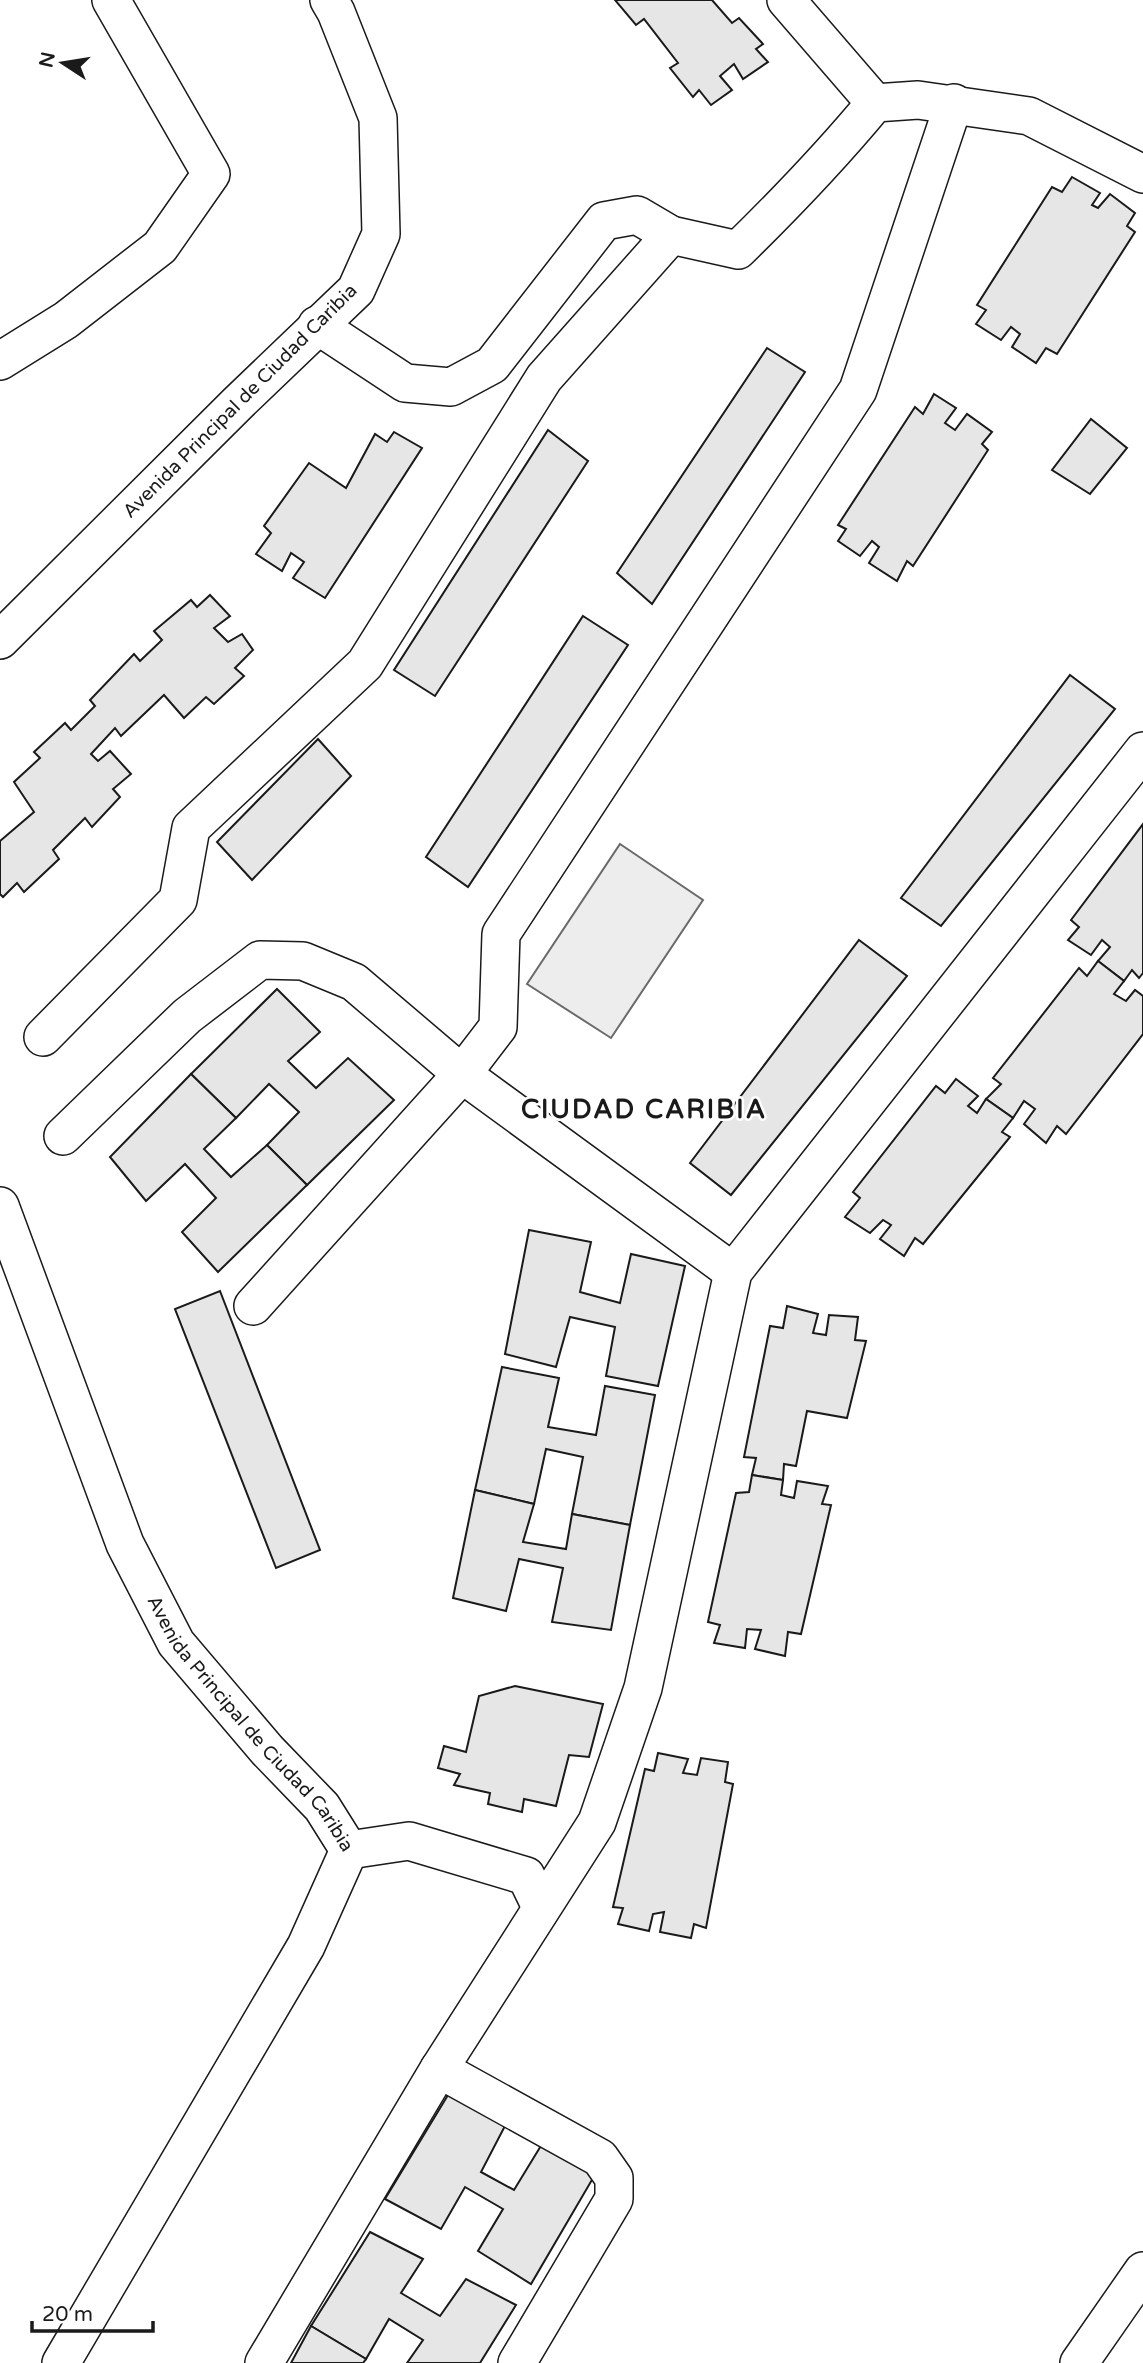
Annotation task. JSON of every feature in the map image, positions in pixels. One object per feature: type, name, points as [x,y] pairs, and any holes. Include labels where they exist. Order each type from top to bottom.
[{"type":"street","points":[[0,361],[65,320],[160,247],[211,174],[111,0]]},
{"type":"street","name":"Avenida Principal de Ciudad Caribia","points":[[0,640],[317,325],[356,290],[381,234],[378,118],[329,0]]},
{"type":"street","points":[[786,0],[875,103]]},
{"type":"street","points":[[317,325],[405,383],[451,387],[492,365],[604,221],[637,215],[671,235],[738,250],[794,196],[875,103],[918,100],[954,103],[1029,116],[1143,174]]},
{"type":"street","points":[[253,1306],[462,1074],[498,1027],[501,934],[858,390],[954,103]]},
{"type":"street","points":[[43,1037],[178,900],[191,828],[365,664],[544,378],[671,235]]},
{"type":"street","points":[[264,2363],[439,2069],[597,1822],[643,1688],[733,1272],[1143,751]]},
{"type":"street","points":[[63,1136],[187,1016],[260,960],[303,961],[354,982],[462,1074],[733,1272]]},
{"type":"street","name":"Avenida Principal de Ciudad Caribia","points":[[0,1206],[125,1544],[176,1643],[267,1750],[322,1807],[349,1850],[306,1946],[61,2363]]},
{"type":"street","points":[[349,1850],[409,1841],[526,1877],[541,1907]]},
{"type":"street","points":[[439,2069],[600,2158],[614,2178],[614,2199],[517,2363]]},
{"type":"street","points":[[1079,2363],[1143,2271]]},
{"type":"shaded area","points":[[620,844],[703,900],[611,1038],[527,984]]},
{"type":"building","points":[[615,0],[712,0],[732,23],[739,18],[763,44],[756,49],[768,62],[743,79],[734,64],[720,76],[732,90],[711,105],[699,90],[693,97],[670,68],[678,63],[644,19],[636,25]]},
{"type":"building","points":[[1072,177],[1100,193],[1092,205],[1098,208],[1110,194],[1135,213],[1127,226],[1135,232],[1057,354],[1046,348],[1036,363],[1012,347],[1020,334],[1011,327],[1001,340],[976,324],[986,310],[977,305],[1052,187],[1062,192]]},
{"type":"building","points":[[767,348],[805,372],[652,604],[617,573]]},
{"type":"building","points":[[934,394],[956,408],[945,423],[955,430],[967,414],[992,432],[982,444],[988,450],[913,566],[907,561],[897,581],[869,563],[879,547],[872,541],[860,556],[838,541],[846,529],[838,525],[915,407],[923,414]]},
{"type":"building","points":[[1091,419],[1127,448],[1090,494],[1052,470]]},
{"type":"building","points":[[548,430],[588,461],[435,696],[394,670]]},
{"type":"building","points":[[394,432],[422,448],[325,598],[293,578],[304,562],[291,553],[282,571],[256,554],[271,533],[264,526],[309,463],[346,488],[375,434],[387,442]]},
{"type":"building","points":[[210,595],[230,616],[214,628],[228,642],[242,634],[253,650],[235,668],[244,676],[214,704],[206,697],[184,718],[164,695],[121,736],[115,728],[91,754],[98,761],[110,751],[131,774],[113,789],[120,797],[92,827],[85,818],[53,850],[59,859],[24,892],[17,883],[3,897],[0,894],[0,841],[34,812],[14,782],[40,758],[34,752],[65,723],[71,730],[95,706],[90,700],[134,654],[140,661],[162,640],[154,631],[191,600],[197,607]]},
{"type":"building","points":[[583,616],[628,645],[468,887],[426,857]]},
{"type":"building","points":[[1070,675],[1115,709],[941,926],[901,898]]},
{"type":"building","points":[[318,739],[351,776],[252,880],[217,842]]},
{"type":"building","points":[[1143,824],[1143,973],[1139,978],[1132,970],[1124,981],[1098,961],[1110,947],[1102,940],[1091,955],[1068,940],[1079,927],[1071,920]]},
{"type":"building","points":[[859,940],[907,976],[731,1195],[690,1163]]},
{"type":"building","points":[[1098,961],[1124,981],[1114,994],[1126,1001],[1135,990],[1143,996],[1143,1034],[1066,1134],[1057,1126],[1046,1143],[1024,1124],[1035,1109],[1024,1101],[1013,1118],[986,1099],[1001,1084],[993,1078],[1079,968],[1087,976]]},
{"type":"building","points":[[277,989],[320,1032],[288,1061],[316,1088],[348,1058],[394,1100],[307,1185],[267,1145],[299,1112],[269,1084],[236,1118],[191,1074]]},
{"type":"building","points":[[191,1074],[236,1118],[204,1149],[231,1177],[267,1145],[307,1185],[218,1272],[182,1232],[216,1198],[185,1164],[146,1201],[110,1157]]},
{"type":"building","points":[[956,1079],[978,1096],[968,1106],[977,1113],[986,1099],[1013,1118],[1002,1132],[1010,1137],[923,1244],[915,1238],[904,1256],[880,1239],[891,1225],[883,1220],[870,1233],[845,1217],[860,1198],[853,1192],[936,1086],[945,1093]]},
{"type":"building","points":[[529,1230],[591,1242],[580,1292],[620,1303],[631,1254],[685,1266],[658,1386],[606,1376],[615,1327],[570,1317],[556,1367],[505,1354]]},
{"type":"building","points":[[220,1291],[320,1550],[276,1568],[175,1309]]},
{"type":"building","points":[[787,1306],[818,1314],[813,1333],[826,1335],[829,1315],[858,1317],[855,1340],[866,1341],[847,1418],[807,1411],[796,1466],[784,1464],[783,1480],[752,1475],[756,1458],[744,1457],[770,1326],[783,1328]]},
{"type":"building","points":[[502,1367],[559,1378],[548,1427],[596,1435],[605,1386],[655,1395],[630,1525],[572,1514],[583,1457],[546,1449],[534,1504],[475,1490]]},
{"type":"building","points":[[752,1475],[783,1480],[781,1495],[794,1498],[797,1481],[828,1486],[822,1504],[831,1505],[801,1634],[788,1632],[785,1656],[755,1649],[761,1630],[747,1629],[745,1648],[714,1643],[720,1625],[708,1622],[736,1493],[749,1492]]},
{"type":"building","points":[[475,1490],[534,1504],[523,1542],[566,1549],[572,1514],[630,1525],[611,1630],[552,1622],[563,1568],[519,1559],[506,1611],[453,1598]]},
{"type":"building","points":[[515,1686],[603,1704],[589,1757],[569,1755],[556,1806],[524,1799],[522,1812],[488,1804],[490,1793],[454,1785],[460,1774],[438,1768],[444,1746],[466,1752],[479,1696]]},
{"type":"building","points":[[658,1753],[688,1759],[683,1773],[697,1775],[701,1758],[728,1762],[725,1782],[733,1784],[706,1928],[694,1924],[691,1938],[660,1932],[664,1912],[653,1914],[649,1931],[618,1924],[623,1908],[613,1907],[645,1769],[654,1771]]},
{"type":"building","points":[[448,2095],[506,2124],[481,2172],[514,2190],[542,2144],[596,2173],[531,2284],[478,2251],[503,2209],[465,2187],[441,2229],[385,2199]]},
{"type":"building","points":[[370,2232],[423,2259],[401,2293],[440,2316],[466,2279],[516,2305],[480,2363],[407,2363],[423,2340],[389,2319],[366,2359],[311,2326]]},
{"type":"building","points":[[311,2326],[366,2359],[363,2363],[291,2363]]},
{"type":"district","name":"CIUDAD CARIBIA","points":[[644,1109]]}]
